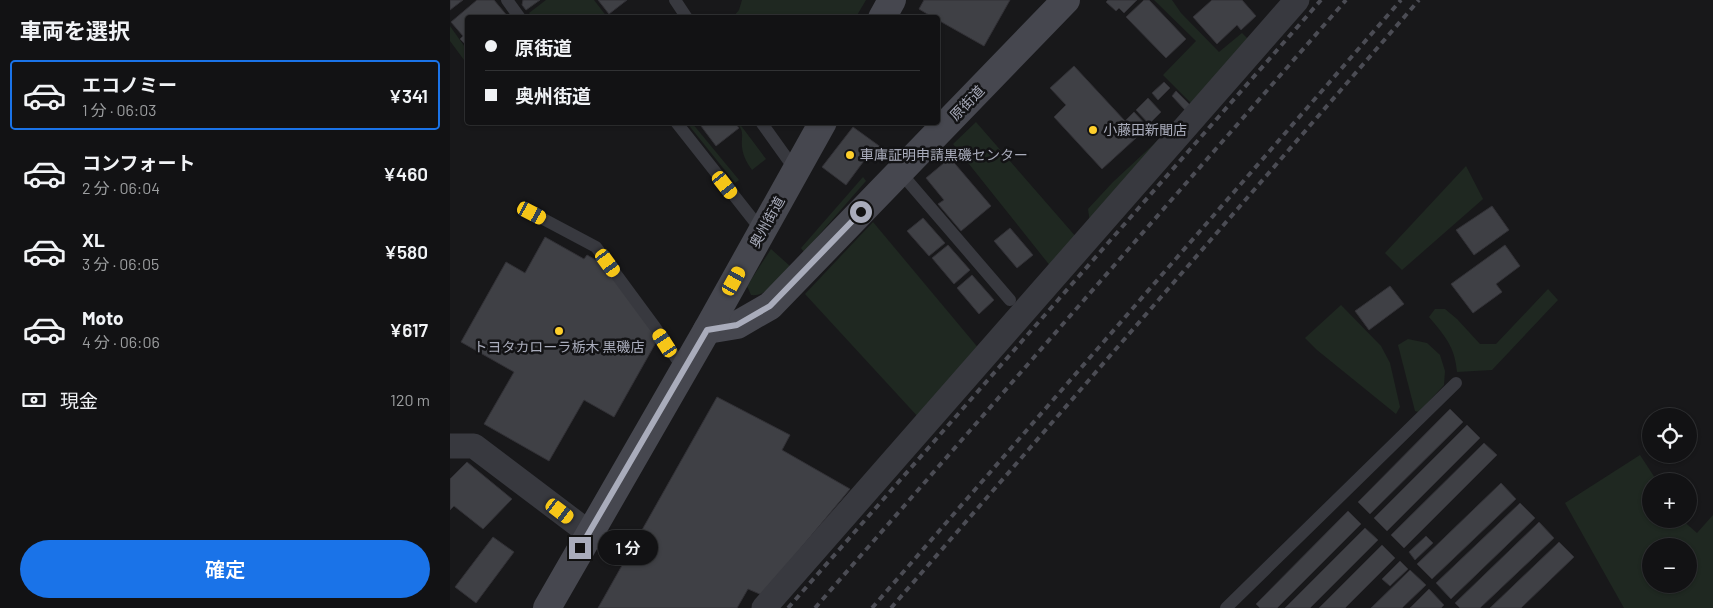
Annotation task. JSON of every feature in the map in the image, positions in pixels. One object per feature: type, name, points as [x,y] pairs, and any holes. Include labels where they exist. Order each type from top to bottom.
[{"type":"main road","points":[[884,15],[892,0]]},
{"type":"main road","name":"原街道","points":[[707,330],[737,325],[770,306],[1066,0]]},
{"type":"main road","name":"奥州街道","points":[[547,608],[707,330],[820,125]]},
{"type":"street","points":[[764,608],[1297,0]]},
{"type":"street","points":[[450,446],[474,446],[589,533]]},
{"type":"lane","points":[[507,0],[518,15]]},
{"type":"lane","points":[[674,0],[685,15]]},
{"type":"lane","points":[[678,125],[762,231]]},
{"type":"lane","points":[[764,125],[796,171]]},
{"type":"lane","points":[[900,172],[1010,300]]},
{"type":"lane","points":[[532,213],[596,247],[684,370]]},
{"type":"lane","points":[[1226,608],[1456,382]]},
{"type":"shaded area","points":[[546,0],[594,0],[605,15],[530,15],[529,13]]},
{"type":"shaded area","points":[[742,0],[866,0],[857,15],[735,15],[739,10]]},
{"type":"shaded area","points":[[1154,0],[1172,0],[1181,13],[1219,52],[1242,33],[1252,43],[1196,108],[1163,75],[1196,41]]},
{"type":"shaded area","points":[[450,26],[465,47],[465,61],[450,41]]},
{"type":"shaded area","points":[[1185,115],[1055,272],[953,144],[976,122],[1077,238],[1090,223],[1088,209],[1113,182]]},
{"type":"shaded area","points":[[689,125],[694,125],[739,180],[735,183]]},
{"type":"shaded area","points":[[740,125],[766,159],[752,170],[743,153],[742,132],[739,126]]},
{"type":"shaded area","points":[[1466,166],[1483,199],[1402,270],[1385,253]]},
{"type":"shaded area","points":[[863,177],[866,181],[804,252],[801,248]]},
{"type":"shaded area","points":[[873,222],[980,350],[920,419],[805,294]]},
{"type":"shaded area","points":[[771,249],[791,267],[768,290],[757,295],[751,295],[747,286]]},
{"type":"shaded area","points":[[1548,289],[1558,300],[1492,370],[1457,372],[1454,356],[1448,342],[1429,317],[1435,309],[1445,309],[1480,344],[1496,344]]},
{"type":"shaded area","points":[[1341,305],[1381,346],[1390,363],[1400,407],[1396,414],[1317,350],[1305,338]]},
{"type":"shaded area","points":[[1408,339],[1427,343],[1440,355],[1445,371],[1444,385],[1419,412],[1415,411],[1398,345]]},
{"type":"shaded area","points":[[1640,455],[1642,463],[1645,463],[1652,473],[1642,473],[1642,528],[1691,528],[1697,533],[1713,515],[1713,608],[1624,608],[1565,503]]},
{"type":"building","points":[[450,0],[463,0],[450,10]]},
{"type":"building","points":[[477,0],[494,0],[506,15],[465,15],[465,44],[460,39],[463,36],[451,22]]},
{"type":"building","points":[[523,0],[540,0],[526,10],[522,5]]},
{"type":"building","points":[[598,0],[627,0],[609,14]]},
{"type":"building","points":[[924,0],[1010,0],[984,46],[940,21],[940,15],[929,15],[919,9]]},
{"type":"building","points":[[1108,0],[1137,0],[1124,13],[1119,8],[1116,11],[1106,2]]},
{"type":"building","points":[[1144,0],[1149,0],[1186,39],[1166,58],[1126,17]]},
{"type":"building","points":[[1212,0],[1242,0],[1256,16],[1241,30],[1237,25],[1217,44],[1193,17]]},
{"type":"building","points":[[1074,66],[1125,121],[1134,112],[1148,127],[1102,169],[1054,117],[1066,105],[1050,88]]},
{"type":"building","points":[[1164,82],[1170,88],[1158,100],[1152,93]]},
{"type":"building","points":[[1176,91],[1190,105],[1185,110],[1172,96]]},
{"type":"building","points":[[1148,98],[1161,112],[1149,124],[1136,110]]},
{"type":"building","points":[[700,125],[736,125],[739,128],[716,146]]},
{"type":"building","points":[[853,127],[882,148],[874,159],[869,154],[846,185],[822,167]]},
{"type":"building","points":[[950,158],[991,206],[961,231],[938,204],[944,200],[926,178]]},
{"type":"building","points":[[1492,206],[1509,230],[1474,255],[1456,230]]},
{"type":"building","points":[[923,218],[945,243],[929,256],[907,231]]},
{"type":"building","points":[[1010,228],[1033,255],[1017,268],[994,241]]},
{"type":"building","points":[[545,237],[584,259],[587,255],[603,264],[659,337],[614,417],[584,400],[549,461],[484,424],[514,372],[461,342],[506,262],[525,273]]},
{"type":"building","points":[[948,245],[970,270],[954,284],[932,258]]},
{"type":"building","points":[[1505,245],[1520,266],[1496,284],[1502,292],[1473,313],[1451,284]]},
{"type":"building","points":[[972,275],[994,300],[979,314],[957,288]]},
{"type":"building","points":[[1390,286],[1404,304],[1369,330],[1355,311]]},
{"type":"building","points":[[717,397],[790,435],[782,450],[850,489],[762,595],[748,589],[737,608],[598,608]]},
{"type":"building","points":[[1450,409],[1463,422],[1370,514],[1358,502]]},
{"type":"building","points":[[1467,425],[1480,438],[1387,531],[1374,518]]},
{"type":"building","points":[[1484,443],[1497,455],[1404,548],[1391,535]]},
{"type":"building","points":[[467,462],[512,499],[483,529],[454,506],[450,510],[450,479]]},
{"type":"building","points":[[1501,483],[1516,499],[1432,579],[1417,564]]},
{"type":"building","points":[[1520,503],[1535,518],[1451,599],[1436,583]]},
{"type":"building","points":[[1348,511],[1361,524],[1277,608],[1260,608],[1256,604]]},
{"type":"building","points":[[1539,522],[1554,538],[1480,608],[1460,608],[1455,603]]},
{"type":"building","points":[[1365,528],[1378,540],[1310,608],[1285,608]]},
{"type":"building","points":[[1426,536],[1433,543],[1415,560],[1409,552]]},
{"type":"building","points":[[493,537],[514,552],[476,603],[455,587]]},
{"type":"building","points":[[1559,542],[1574,557],[1521,608],[1490,608]]},
{"type":"building","points":[[1382,545],[1395,558],[1345,608],[1319,608]]},
{"type":"building","points":[[1400,561],[1408,569],[1390,586],[1382,579]]},
{"type":"building","points":[[1410,570],[1426,585],[1402,608],[1371,608]]},
{"type":"building","points":[[1429,589],[1444,605],[1441,608],[1410,608]]},
{"type":"railway","points":[[788,608],[1321,0]]},
{"type":"railway","points":[[815,608],[1346,0]]},
{"type":"railway","points":[[872,608],[1401,0]]},
{"type":"railway","points":[[891,608],[1419,0]]},
{"type":"place","name":"小藤田新聞店","points":[[1093,130]]},
{"type":"place","name":"車庫証明申請黒磯センター","points":[[850,155]]},
{"type":"place","name":"トヨタカローラ栃木 黒磯店","points":[[559,331]]},
{"type":"route","points":[[580,548],[707,330],[737,325],[770,306],[861,212]]}]
